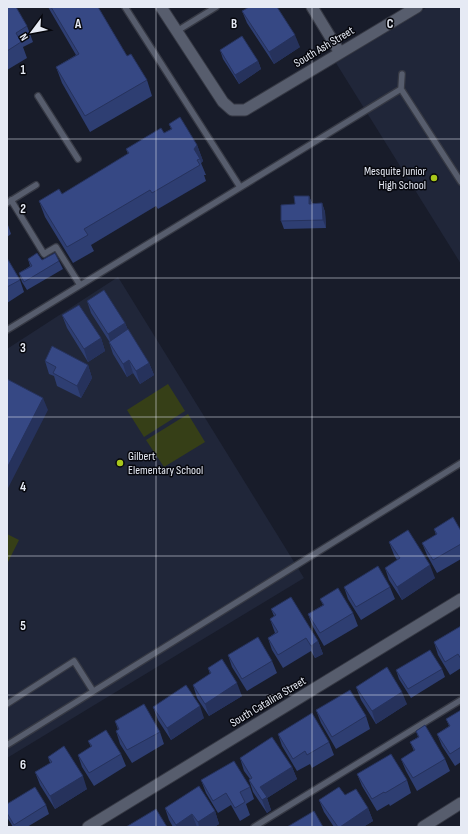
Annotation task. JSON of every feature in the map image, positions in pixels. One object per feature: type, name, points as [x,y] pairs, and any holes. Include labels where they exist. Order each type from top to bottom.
[{"type":"street","points":[[161,7],[176,32]]},
{"type":"street","points":[[312,7],[340,52]]},
{"type":"street","name":"South Ash Street","points":[[176,32],[223,102],[232,110],[245,110],[417,7]]},
{"type":"street","name":"South Catalina Street","points":[[88,827],[461,599]]},
{"type":"street","points":[[423,827],[461,804]]},
{"type":"lane","points":[[125,7],[240,187]]},
{"type":"lane","points":[[176,32],[216,7]]},
{"type":"lane","points":[[402,74],[401,89],[461,182]]},
{"type":"lane","points":[[7,330],[401,89]]},
{"type":"lane","points":[[38,96],[78,159]]},
{"type":"lane","points":[[36,185],[9,201],[44,254],[56,247],[80,285]]},
{"type":"lane","points":[[7,744],[461,463]]},
{"type":"lane","points":[[7,704],[74,661],[93,691]]},
{"type":"lane","points":[[254,827],[461,700]]},
{"type":"shaded area","name":"Mesquite Junior High School","points":[[427,7],[461,7],[461,264],[336,63]]},
{"type":"shaded area","name":"Gilbert Elementary School","points":[[118,277],[304,578],[7,758],[7,349]]},
{"type":"green space","points":[[168,384],[185,411],[144,437],[127,410]]},
{"type":"green space","points":[[188,414],[205,442],[164,467],[146,440]]},
{"type":"green space","points":[[7,534],[19,540],[7,564]]},
{"type":"building","points":[[7,7],[16,7],[27,26],[16,33],[21,42],[7,51]]},
{"type":"building","points":[[51,7],[98,7],[127,56],[131,54],[147,80],[85,116],[56,67],[79,54]]},
{"type":"building","points":[[249,7],[277,7],[295,35],[269,52],[242,11]]},
{"type":"building","points":[[242,36],[258,61],[235,75],[220,50]]},
{"type":"building","points":[[180,117],[197,145],[194,149],[200,159],[197,160],[200,165],[152,193],[150,190],[84,229],[88,235],[67,247],[39,201],[59,189],[62,194],[129,153],[126,149],[161,128],[164,133],[172,129],[169,124]]},
{"type":"building","points":[[294,196],[309,196],[309,204],[322,203],[323,220],[281,221],[281,205],[295,204]]},
{"type":"building","points":[[37,253],[42,260],[55,253],[59,261],[24,282],[19,273],[32,266],[28,259]]},
{"type":"building","points":[[7,258],[20,280],[7,287]]},
{"type":"building","points":[[104,290],[125,323],[108,334],[87,301]]},
{"type":"building","points":[[79,305],[101,338],[84,349],[62,315]]},
{"type":"building","points":[[128,329],[149,363],[136,371],[129,360],[123,364],[109,342]]},
{"type":"building","points":[[52,346],[88,365],[77,386],[53,373],[56,367],[45,361]]},
{"type":"building","points":[[7,379],[43,398],[7,468]]},
{"type":"building","points":[[453,517],[461,531],[461,544],[433,560],[422,543],[437,534],[434,529]]},
{"type":"building","points":[[408,530],[430,565],[397,587],[385,568],[400,558],[389,542]]},
{"type":"building","points":[[378,566],[390,587],[356,607],[344,587]]},
{"type":"building","points":[[338,588],[353,613],[320,633],[308,614],[324,605],[320,599]]},
{"type":"building","points":[[291,597],[318,641],[311,646],[306,638],[278,655],[268,638],[278,632],[270,619],[276,615],[271,609]]},
{"type":"building","points":[[461,626],[461,659],[458,654],[445,662],[434,642]]},
{"type":"building","points":[[258,637],[272,661],[242,679],[228,655]]},
{"type":"building","points":[[430,650],[442,669],[408,689],[396,670]]},
{"type":"building","points":[[222,659],[237,683],[205,704],[193,685],[211,673],[208,668]]},
{"type":"building","points":[[387,667],[402,692],[372,711],[356,687]]},
{"type":"building","points":[[186,685],[200,706],[167,728],[153,707]]},
{"type":"building","points":[[350,690],[366,716],[332,737],[316,710]]},
{"type":"building","points":[[144,704],[160,732],[127,750],[116,731],[119,729],[115,721]]},
{"type":"building","points":[[461,710],[461,747],[450,754],[437,734],[450,726],[446,719]]},
{"type":"building","points":[[312,713],[329,742],[307,755],[305,751],[293,759],[278,734]]},
{"type":"building","points":[[425,725],[445,759],[413,778],[401,759],[415,750],[410,742],[419,737],[416,731]]},
{"type":"building","points":[[106,730],[121,754],[89,773],[78,755],[92,746],[88,741]]},
{"type":"building","points":[[272,737],[292,767],[260,787],[267,797],[262,800],[249,780],[252,778],[240,758]]},
{"type":"building","points":[[64,746],[83,776],[50,796],[35,772],[52,762],[48,757]]},
{"type":"building","points":[[391,754],[407,780],[372,799],[357,774]]},
{"type":"building","points":[[234,761],[250,787],[240,792],[245,802],[235,808],[226,793],[213,801],[201,780]]},
{"type":"building","points":[[199,786],[215,811],[198,822],[192,814],[176,825],[165,808]]},
{"type":"building","points":[[35,787],[46,805],[14,825],[7,813],[7,804]]},
{"type":"building","points":[[339,787],[345,795],[356,789],[368,808],[338,827],[319,800]]},
{"type":"building","points":[[156,809],[167,827],[126,827]]},
{"type":"building","points":[[314,811],[323,827],[287,827]]},
{"type":"place","name":"Mesquite Junior High School","points":[[434,178]]},
{"type":"place","name":"Gilbert Elementary School","points":[[120,463]]}]
